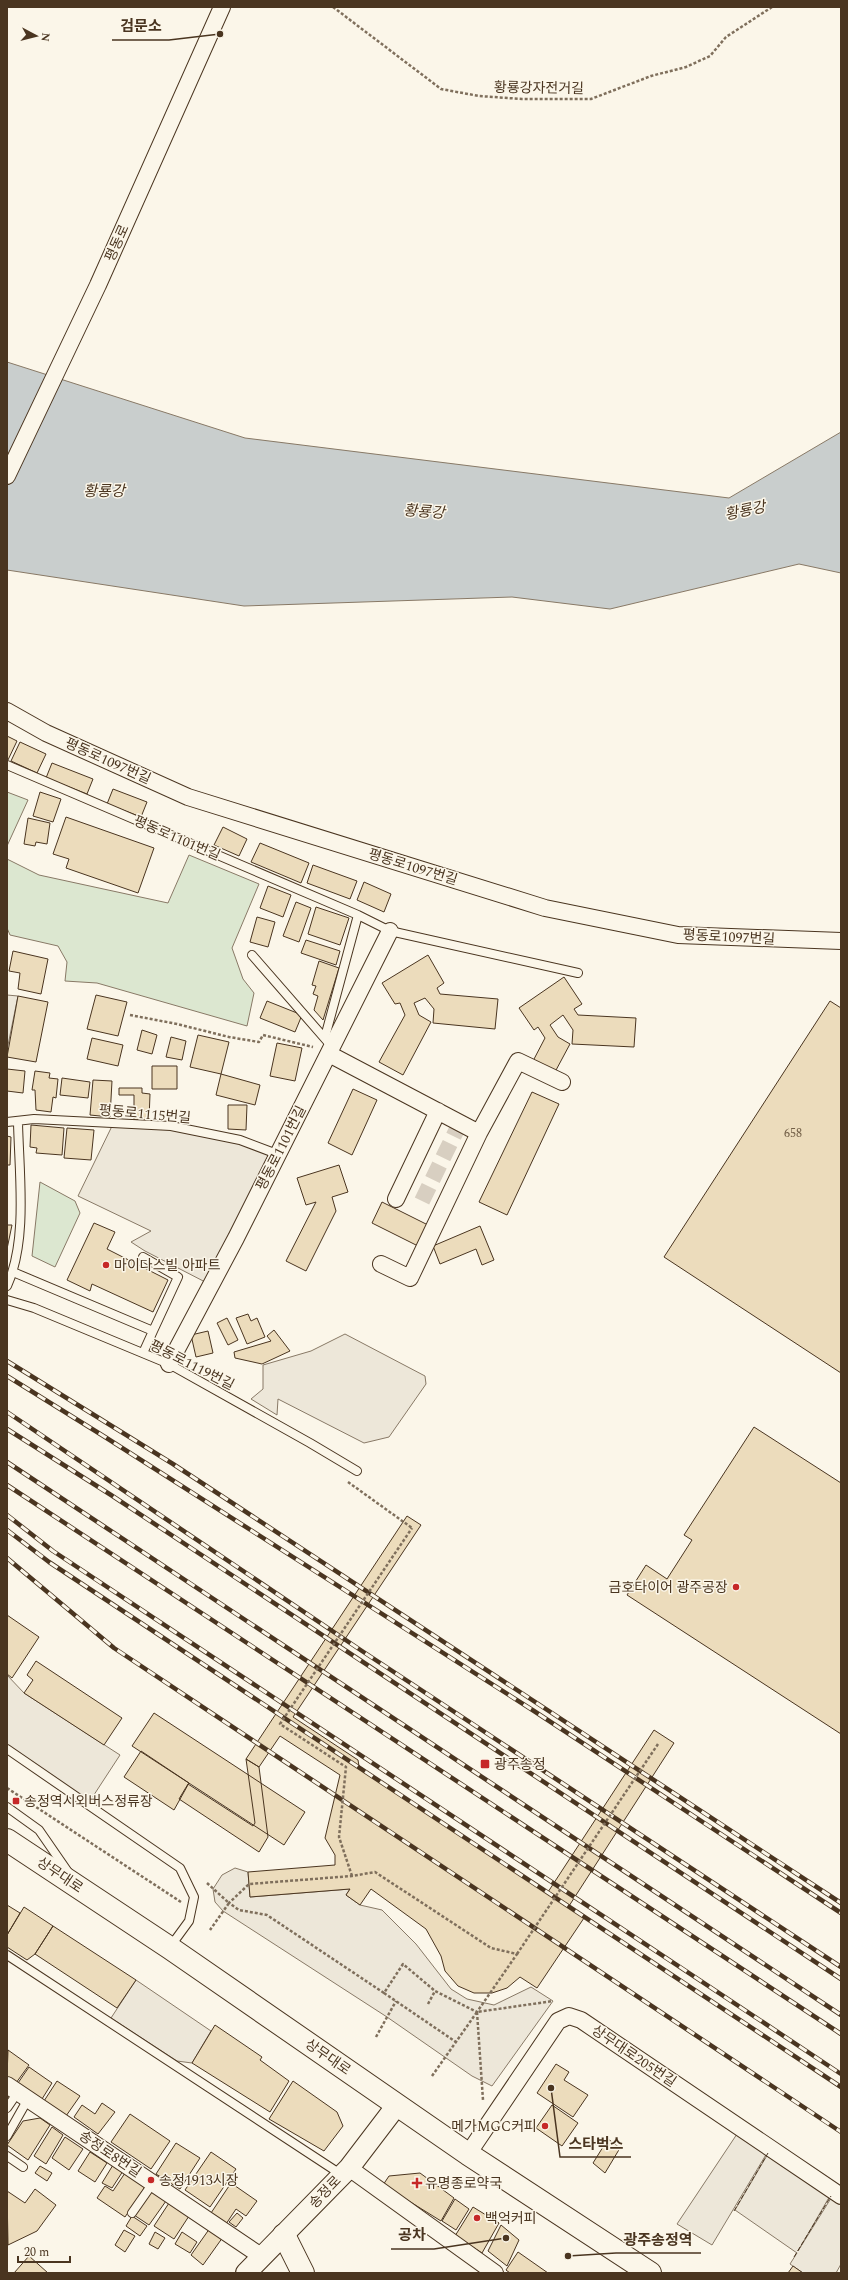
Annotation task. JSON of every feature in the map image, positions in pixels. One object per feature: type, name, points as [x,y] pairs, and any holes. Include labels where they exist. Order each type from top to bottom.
[{"type":"main road","name":"상무대로","points":[[7,1840],[170,1948],[468,2154],[650,2273]]},
{"type":"main road","points":[[284,2234],[303,2273]]},
{"type":"street","name":"평동로","points":[[7,476],[98,285],[222,7]]},
{"type":"street","name":"평동로1097번길","points":[[7,711],[46,734],[188,797],[545,908],[678,935],[841,941]]},
{"type":"street","name":"평동로1101번길","points":[[169,1364],[236,1238],[329,1047],[390,932]]},
{"type":"street","points":[[329,1047],[438,1111],[479,1133]]},
{"type":"street","points":[[381,1264],[410,1278],[479,1133],[518,1061],[562,1082]]},
{"type":"street","points":[[396,1199],[438,1111]]},
{"type":"street","name":"상무대로205번길","points":[[468,2154],[558,2021],[569,2016],[581,2020],[841,2196]]},
{"type":"street","name":"송정로8번길","points":[[18,2092],[261,2256]]},
{"type":"street","name":"송정로","points":[[246,2273],[346,2171],[397,2105]]},
{"type":"street","points":[[346,2171],[495,2273]]},
{"type":"lane","name":"평동로1101번길","points":[[7,765],[358,915],[390,932],[578,973]]},
{"type":"lane","points":[[329,1047],[358,915]]},
{"type":"lane","points":[[252,955],[329,1047]]},
{"type":"lane","name":"평동로1115번길","points":[[7,1122],[34,1120],[171,1126],[240,1140],[277,1154]]},
{"type":"lane","points":[[7,1286],[13,1272],[18,1243],[20,1213],[18,1122]]},
{"type":"lane","points":[[143,1257],[178,1277],[143,1353]]},
{"type":"lane","points":[[13,1272],[153,1330]]},
{"type":"lane","name":"평동로1119번길","points":[[7,1300],[34,1308],[169,1364],[357,1471]]},
{"type":"lane","points":[[7,1749],[180,1868],[194,1897],[189,1921],[170,1948]]},
{"type":"lane","points":[[7,1807],[39,1830],[79,1887]]},
{"type":"lane","points":[[7,1955],[346,2171]]},
{"type":"lane","points":[[7,2108],[18,2092]]},
{"type":"lane","points":[[7,2136],[18,2092]]},
{"type":"lane","points":[[7,2156],[23,2167]]},
{"type":"lane","points":[[132,2213],[153,2183]]},
{"type":"path","name":"황룡강자전거길","points":[[333,7],[441,89],[479,96],[522,99],[592,99],[651,76],[686,67],[710,56],[726,37],[772,7]]},
{"type":"path","points":[[130,1015],[259,1042],[263,1035],[329,1047]]},
{"type":"path","points":[[341,1462],[346,1480],[412,1528],[280,1724],[346,1767],[339,1837],[352,1876]]},
{"type":"path","points":[[432,2076],[517,1954],[658,1744]]},
{"type":"path","points":[[7,1788],[181,1902]]},
{"type":"path","points":[[210,1930],[229,1903],[249,1884],[352,1876],[375,1872],[491,1948],[517,1954]]},
{"type":"path","points":[[207,1883],[239,1910],[267,1915],[456,2042]]},
{"type":"path","points":[[384,1993],[403,1964],[435,1991],[477,2012],[553,2001]]},
{"type":"path","points":[[428,2004],[435,1991]]},
{"type":"path","points":[[376,2037],[396,2001]]},
{"type":"path","points":[[477,2012],[483,2100]]},
{"type":"green space","points":[[7,792],[28,800],[7,846]]},
{"type":"green space","points":[[189,855],[259,884],[232,948],[243,979],[254,993],[247,1026],[97,983],[65,981],[67,962],[58,946],[10,935],[7,928],[7,859],[39,875],[168,903]]},
{"type":"green space","points":[[40,1182],[75,1201],[80,1213],[55,1267],[32,1256]]},
{"type":"shaded area","points":[[7,995],[18,996],[7,1050]]},
{"type":"shaded area","points":[[113,1124],[171,1126],[240,1140],[277,1154],[211,1285],[145,1251],[131,1242],[151,1231],[78,1196]]},
{"type":"shaded area","points":[[345,1334],[425,1376],[426,1384],[389,1437],[364,1443],[278,1399],[277,1415],[251,1399],[263,1389],[263,1365],[311,1351]]},
{"type":"shaded area","points":[[7,1675],[24,1693],[120,1755],[88,1804],[7,1749]]},
{"type":"shaded area","points":[[235,1868],[248,1872],[250,1897],[350,1889],[346,1895],[360,1905],[382,1910],[416,1944],[451,1989],[467,1999],[494,2005],[531,1987],[553,2001],[492,2086],[472,2076],[387,2017],[223,1911],[215,1902],[213,1889],[222,1875]]},
{"type":"shaded area","points":[[136,1980],[211,2031],[192,2063],[177,2061],[111,2018]]},
{"type":"shaded area","points":[[737,2134],[767,2153],[712,2245],[677,2224]]},
{"type":"shaded area","points":[[769,2152],[831,2194],[798,2251],[833,2195],[841,2201],[841,2264],[836,2273],[803,2273],[790,2264],[797,2253],[735,2210]]},
{"type":"water","name":"황룡강","points":[[7,362],[245,438],[729,498],[841,432],[841,573],[799,564],[610,609],[512,597],[244,606],[7,570]]},
{"type":"building","points":[[7,736],[17,741],[7,762]]},
{"type":"building","points":[[20,742],[46,754],[37,773],[11,761]]},
{"type":"building","points":[[52,763],[93,779],[87,794],[46,778]]},
{"type":"building","points":[[113,789],[147,802],[141,817],[107,804]]},
{"type":"building","points":[[40,792],[61,799],[53,822],[33,816]]},
{"type":"building","points":[[66,817],[154,848],[138,893],[66,868],[69,859],[53,854]]},
{"type":"building","points":[[28,818],[50,823],[47,844],[36,842],[35,846],[24,844]]},
{"type":"building","points":[[223,827],[247,839],[239,856],[214,845]]},
{"type":"building","points":[[260,843],[309,863],[301,883],[251,862]]},
{"type":"building","points":[[313,865],[357,881],[350,899],[307,883]]},
{"type":"building","points":[[364,882],[391,894],[384,912],[357,900]]},
{"type":"building","points":[[268,886],[291,895],[283,917],[260,908]]},
{"type":"building","points":[[296,902],[311,908],[299,942],[283,936]]},
{"type":"building","points":[[316,907],[349,918],[340,945],[308,934]]},
{"type":"building","points":[[257,917],[275,922],[268,947],[250,942]]},
{"type":"building","points":[[306,940],[340,951],[336,965],[301,953]]},
{"type":"building","points":[[13,951],[48,959],[41,994],[18,989],[20,973],[9,971]]},
{"type":"building","points":[[428,955],[444,983],[437,988],[440,994],[498,999],[495,1029],[433,1023],[434,1009],[425,998],[414,1003],[419,1015],[431,1022],[403,1075],[379,1062],[405,1015],[400,1003],[395,1004],[382,983]]},
{"type":"building","points":[[319,961],[339,968],[323,1020],[314,1010],[318,996],[313,994],[316,986],[312,985]]},
{"type":"building","points":[[564,977],[582,1004],[574,1009],[578,1015],[636,1018],[634,1047],[572,1044],[573,1030],[563,1015],[550,1025],[558,1037],[570,1044],[555,1072],[533,1061],[545,1038],[538,1027],[534,1030],[519,1008]]},
{"type":"building","points":[[96,995],[127,1002],[118,1036],[87,1029]]},
{"type":"building","points":[[18,996],[48,1002],[36,1062],[7,1057]]},
{"type":"building","points":[[267,1001],[302,1015],[295,1032],[260,1018]]},
{"type":"building","points":[[830,1001],[841,1008],[841,1373],[664,1257]]},
{"type":"building","points":[[142,1030],[157,1035],[152,1054],[137,1050]]},
{"type":"building","points":[[198,1035],[229,1042],[221,1074],[190,1067]]},
{"type":"building","points":[[171,1037],[186,1041],[182,1060],[166,1057]]},
{"type":"building","points":[[92,1038],[123,1045],[118,1066],[87,1059]]},
{"type":"building","points":[[277,1043],[302,1048],[295,1081],[270,1076]]},
{"type":"building","points":[[152,1066],[177,1066],[177,1089],[152,1089]]},
{"type":"building","points":[[7,1069],[25,1071],[23,1093],[7,1091]]},
{"type":"building","points":[[35,1071],[50,1073],[49,1078],[58,1079],[56,1098],[53,1097],[51,1112],[36,1110],[35,1090],[32,1090]]},
{"type":"building","points":[[221,1074],[260,1085],[255,1105],[216,1095]]},
{"type":"building","points":[[62,1078],[90,1082],[88,1098],[60,1095]]},
{"type":"building","points":[[93,1080],[112,1081],[110,1117],[90,1115]]},
{"type":"building","points":[[119,1088],[142,1088],[142,1093],[150,1094],[149,1120],[134,1120],[134,1095],[119,1095]]},
{"type":"building","points":[[353,1089],[377,1100],[352,1155],[328,1143]]},
{"type":"building","points":[[532,1092],[559,1104],[507,1215],[479,1202]]},
{"type":"building","points":[[228,1105],[247,1105],[246,1130],[228,1129]]},
{"type":"building","points":[[31,1125],[64,1128],[62,1155],[36,1153],[37,1148],[30,1147]]},
{"type":"building","points":[[67,1128],[94,1130],[91,1160],[64,1158]]},
{"type":"building","points":[[7,1136],[11,1137],[10,1165],[7,1165]]},
{"type":"building","points":[[339,1165],[348,1192],[332,1197],[336,1211],[306,1271],[286,1261],[316,1202],[306,1205],[297,1178]]},
{"type":"building","points":[[382,1202],[430,1226],[420,1247],[372,1223]]},
{"type":"building","name":"마이다스빌 아파트","points":[[94,1223],[115,1232],[107,1249],[168,1280],[153,1312],[92,1284],[90,1291],[67,1280]]},
{"type":"building","points":[[7,1225],[12,1225],[7,1249]]},
{"type":"building","points":[[480,1226],[494,1260],[482,1265],[476,1249],[440,1264],[433,1246]]},
{"type":"building","points":[[248,1314],[251,1321],[257,1318],[265,1337],[247,1344],[236,1318]]},
{"type":"building","points":[[227,1318],[238,1340],[228,1345],[217,1323]]},
{"type":"building","points":[[274,1330],[290,1351],[262,1364],[235,1358],[234,1352],[271,1341],[267,1336]]},
{"type":"building","points":[[208,1331],[213,1353],[196,1357],[191,1335]]},
{"type":"building","name":"금호타이어 광주공장","points":[[754,1427],[841,1483],[841,1734],[627,1595],[646,1565],[667,1579],[692,1540],[684,1535]]},
{"type":"building","points":[[407,1516],[421,1525],[293,1717],[358,1760],[359,1766],[584,1918],[537,1988],[520,1977],[507,1988],[492,1993],[474,1993],[458,1986],[445,1971],[441,1956],[426,1929],[371,1889],[360,1905],[346,1895],[350,1889],[250,1897],[248,1872],[335,1865],[335,1855],[325,1838],[340,1775],[280,1736],[259,1767],[246,1759]]},
{"type":"building","points":[[7,1615],[39,1637],[12,1678],[7,1674]]},
{"type":"building","points":[[36,1661],[122,1718],[104,1745],[24,1693],[33,1680],[27,1675]]},
{"type":"building","points":[[154,1713],[305,1812],[284,1845],[132,1746]]},
{"type":"building","points":[[654,1730],[674,1743],[569,1906],[548,1892]]},
{"type":"building","points":[[141,1751],[189,1783],[174,1810],[124,1777]]},
{"type":"building","points":[[246,1759],[259,1767],[268,1837],[259,1852],[179,1799],[188,1784],[253,1826],[255,1823]]},
{"type":"building","points":[[7,1905],[20,1913],[7,1935]]},
{"type":"building","points":[[24,1907],[53,1926],[35,1954],[27,1960],[7,1947],[7,1935]]},
{"type":"building","points":[[53,1926],[136,1980],[117,2008],[35,1954]]},
{"type":"building","points":[[215,2025],[262,2057],[260,2060],[289,2081],[270,2112],[192,2063]]},
{"type":"building","points":[[8,2050],[29,2065],[16,2083],[7,2077]]},
{"type":"building","points":[[556,2064],[569,2072],[564,2080],[588,2095],[573,2117],[537,2093]]},
{"type":"building","points":[[29,2067],[52,2083],[42,2099],[18,2083]]},
{"type":"building","points":[[57,2081],[80,2096],[66,2116],[44,2101]]},
{"type":"building","points":[[293,2081],[337,2112],[343,2126],[324,2151],[269,2119]]},
{"type":"building","points":[[102,2103],[115,2112],[98,2134],[74,2117],[82,2105],[95,2114]]},
{"type":"building","points":[[552,2105],[578,2123],[562,2146],[536,2128]]},
{"type":"building","points":[[130,2114],[170,2141],[151,2169],[111,2142]]},
{"type":"building","points":[[40,2118],[50,2125],[28,2160],[7,2145],[23,2121]]},
{"type":"building","points":[[52,2127],[63,2135],[46,2164],[34,2156]]},
{"type":"building","points":[[65,2137],[83,2149],[69,2170],[52,2158]]},
{"type":"building","points":[[608,2139],[620,2148],[605,2173],[593,2163]]},
{"type":"building","points":[[176,2143],[200,2158],[180,2189],[156,2174]]},
{"type":"building","points":[[90,2152],[107,2163],[95,2182],[78,2171]]},
{"type":"building","points":[[211,2152],[236,2169],[210,2207],[185,2190]]},
{"type":"building","points":[[113,2165],[123,2171],[112,2188],[102,2183]]},
{"type":"building","points":[[40,2166],[52,2173],[47,2181],[35,2173]]},
{"type":"building","points":[[125,2173],[145,2187],[125,2217],[97,2198],[105,2186],[113,2191]]},
{"type":"building","points":[[420,2173],[454,2198],[441,2221],[383,2185],[389,2176]]},
{"type":"building","points":[[231,2183],[257,2201],[246,2216],[236,2209],[226,2224],[211,2213]]},
{"type":"building","points":[[35,2189],[56,2205],[37,2231],[8,2245],[7,2191],[25,2203]]},
{"type":"building","points":[[151,2190],[166,2201],[149,2225],[134,2215]]},
{"type":"building","points":[[455,2199],[469,2209],[456,2230],[442,2221]]},
{"type":"building","points":[[169,2203],[189,2216],[174,2239],[154,2226]]},
{"type":"building","points":[[473,2207],[499,2223],[482,2253],[455,2236]]},
{"type":"building","points":[[237,2213],[243,2218],[236,2227],[229,2222]]},
{"type":"building","points":[[132,2216],[147,2226],[140,2236],[126,2226]]},
{"type":"building","points":[[501,2225],[519,2240],[507,2266],[488,2251]]},
{"type":"building","points":[[210,2228],[223,2237],[203,2265],[191,2255]]},
{"type":"building","points":[[124,2230],[135,2236],[125,2252],[115,2245]]},
{"type":"building","points":[[155,2232],[165,2238],[158,2249],[149,2244]]},
{"type":"building","points":[[182,2232],[197,2242],[190,2253],[175,2244]]},
{"type":"building","points":[[518,2252],[548,2273],[510,2273],[506,2270]]},
{"type":"building","points":[[29,2256],[48,2273],[14,2273]]},
{"type":"building","points":[[793,2266],[803,2273],[788,2273]]},
{"type":"tunnel","points":[[422,1201],[460,1123]]},
{"type":"railway","points":[[7,1361],[173,1464],[841,1903]]},
{"type":"railway","points":[[7,1376],[534,1711],[841,1913]]},
{"type":"railway","points":[[7,1412],[362,1651],[841,1967]]},
{"type":"railway","points":[[7,1429],[111,1495],[841,1979]]},
{"type":"railway","points":[[7,1462],[841,2015]]},
{"type":"railway","points":[[7,1485],[841,2034]]},
{"type":"railway","points":[[7,1515],[53,1551],[841,2074]]},
{"type":"railway","points":[[7,1530],[49,1562],[841,2087]]},
{"type":"railway","points":[[7,1558],[114,1648],[841,2132]]},
{"type":"fence","points":[[734,2211],[768,2153]]},
{"type":"fence","points":[[794,2257],[831,2196]]},
{"type":"place","name":"검문소","points":[[220,34]]},
{"type":"place","name":"마이다스빌 아파트","points":[[106,1265]]},
{"type":"place","name":"금호타이어 광주공장","points":[[736,1587]]},
{"type":"place","name":"광주송정","points":[[485,1764]]},
{"type":"place","name":"송정역시외버스정류장","points":[[16,1801]]},
{"type":"place","name":"스타벅스","points":[[551,2088]]},
{"type":"place","name":"메가MGC커피","points":[[545,2126]]},
{"type":"place","name":"송정1913시장","points":[[151,2180]]},
{"type":"place","name":"유명종로약국","points":[[417,2183]]},
{"type":"place","name":"백억커피","points":[[477,2218]]},
{"type":"place","name":"공차","points":[[506,2238]]},
{"type":"place","name":"광주송정역","points":[[568,2256]]}]
